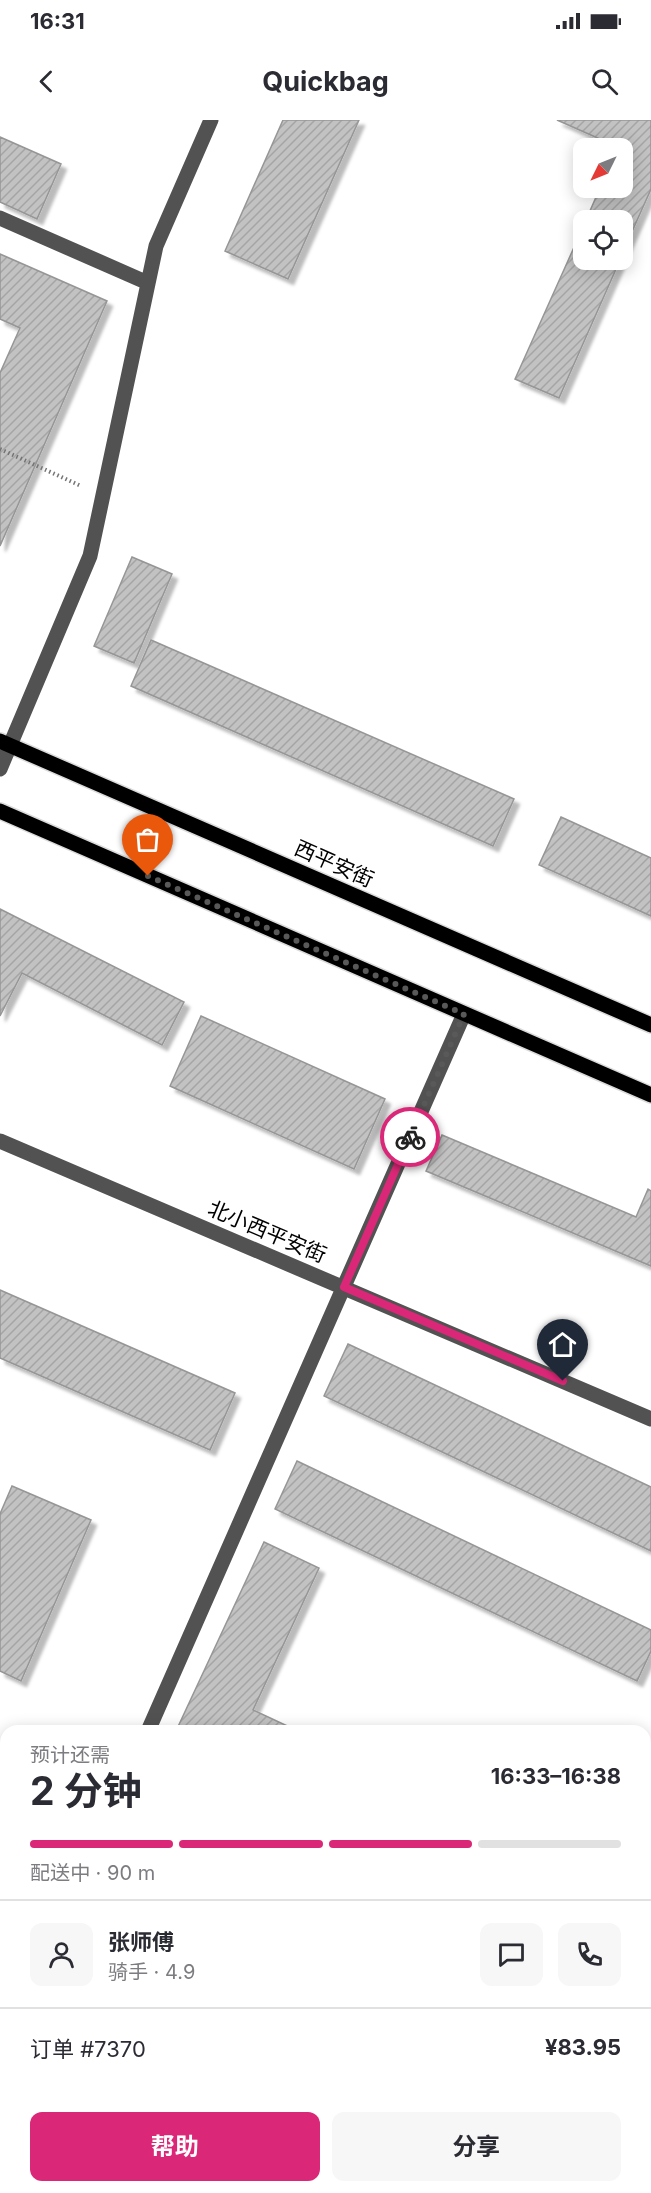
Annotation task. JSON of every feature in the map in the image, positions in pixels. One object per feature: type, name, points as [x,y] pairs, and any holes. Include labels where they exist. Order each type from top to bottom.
[{"type":"main road","name":"西平安街","points":[[5,744],[651,1026]]},
{"type":"main road","points":[[0,811],[651,1095]]},
{"type":"street","points":[[0,769],[5,744],[90,556],[156,246],[211,120]]},
{"type":"street","points":[[0,218],[148,283]]},
{"type":"street","points":[[151,1725],[464,1014]]},
{"type":"street","name":"北小西平安街","points":[[0,1140],[651,1419]]},
{"type":"path","points":[[0,449],[103,496]]},
{"type":"building","points":[[283,120],[359,120],[288,279],[225,251]]},
{"type":"building","points":[[557,120],[651,120],[651,189],[633,229],[633,210],[590,210],[596,198],[633,198],[633,138],[598,138]]},
{"type":"building","points":[[0,137],[61,164],[37,219],[0,202]]},
{"type":"building","points":[[573,250],[573,270],[616,270],[559,398],[515,379]]},
{"type":"building","points":[[0,254],[107,301],[0,546],[0,373],[20,328],[0,319]]},
{"type":"building","points":[[132,557],[172,574],[134,663],[94,646]]},
{"type":"building","points":[[151,640],[514,799],[493,846],[131,686]]},
{"type":"building","points":[[561,817],[651,858],[651,916],[539,865]]},
{"type":"building","points":[[0,909],[184,1002],[162,1045],[22,973],[0,1016]]},
{"type":"building","points":[[201,1016],[385,1099],[354,1169],[170,1086]]},
{"type":"building","points":[[442,1135],[636,1217],[648,1189],[651,1191],[651,1266],[426,1171]]},
{"type":"building","points":[[0,1290],[235,1393],[210,1450],[0,1358]]},
{"type":"building","points":[[348,1344],[651,1487],[651,1551],[324,1396]]},
{"type":"building","points":[[297,1461],[651,1630],[651,1651],[637,1681],[275,1509]]},
{"type":"building","points":[[12,1486],[91,1520],[21,1681],[0,1671],[0,1514]]},
{"type":"building","points":[[264,1542],[319,1568],[253,1710],[285,1725],[179,1725]]},
{"type":"way so far","points":[[148,876],[464,1014],[410,1137]]},
{"type":"route","points":[[410,1137],[344,1287],[563,1381]]}]
